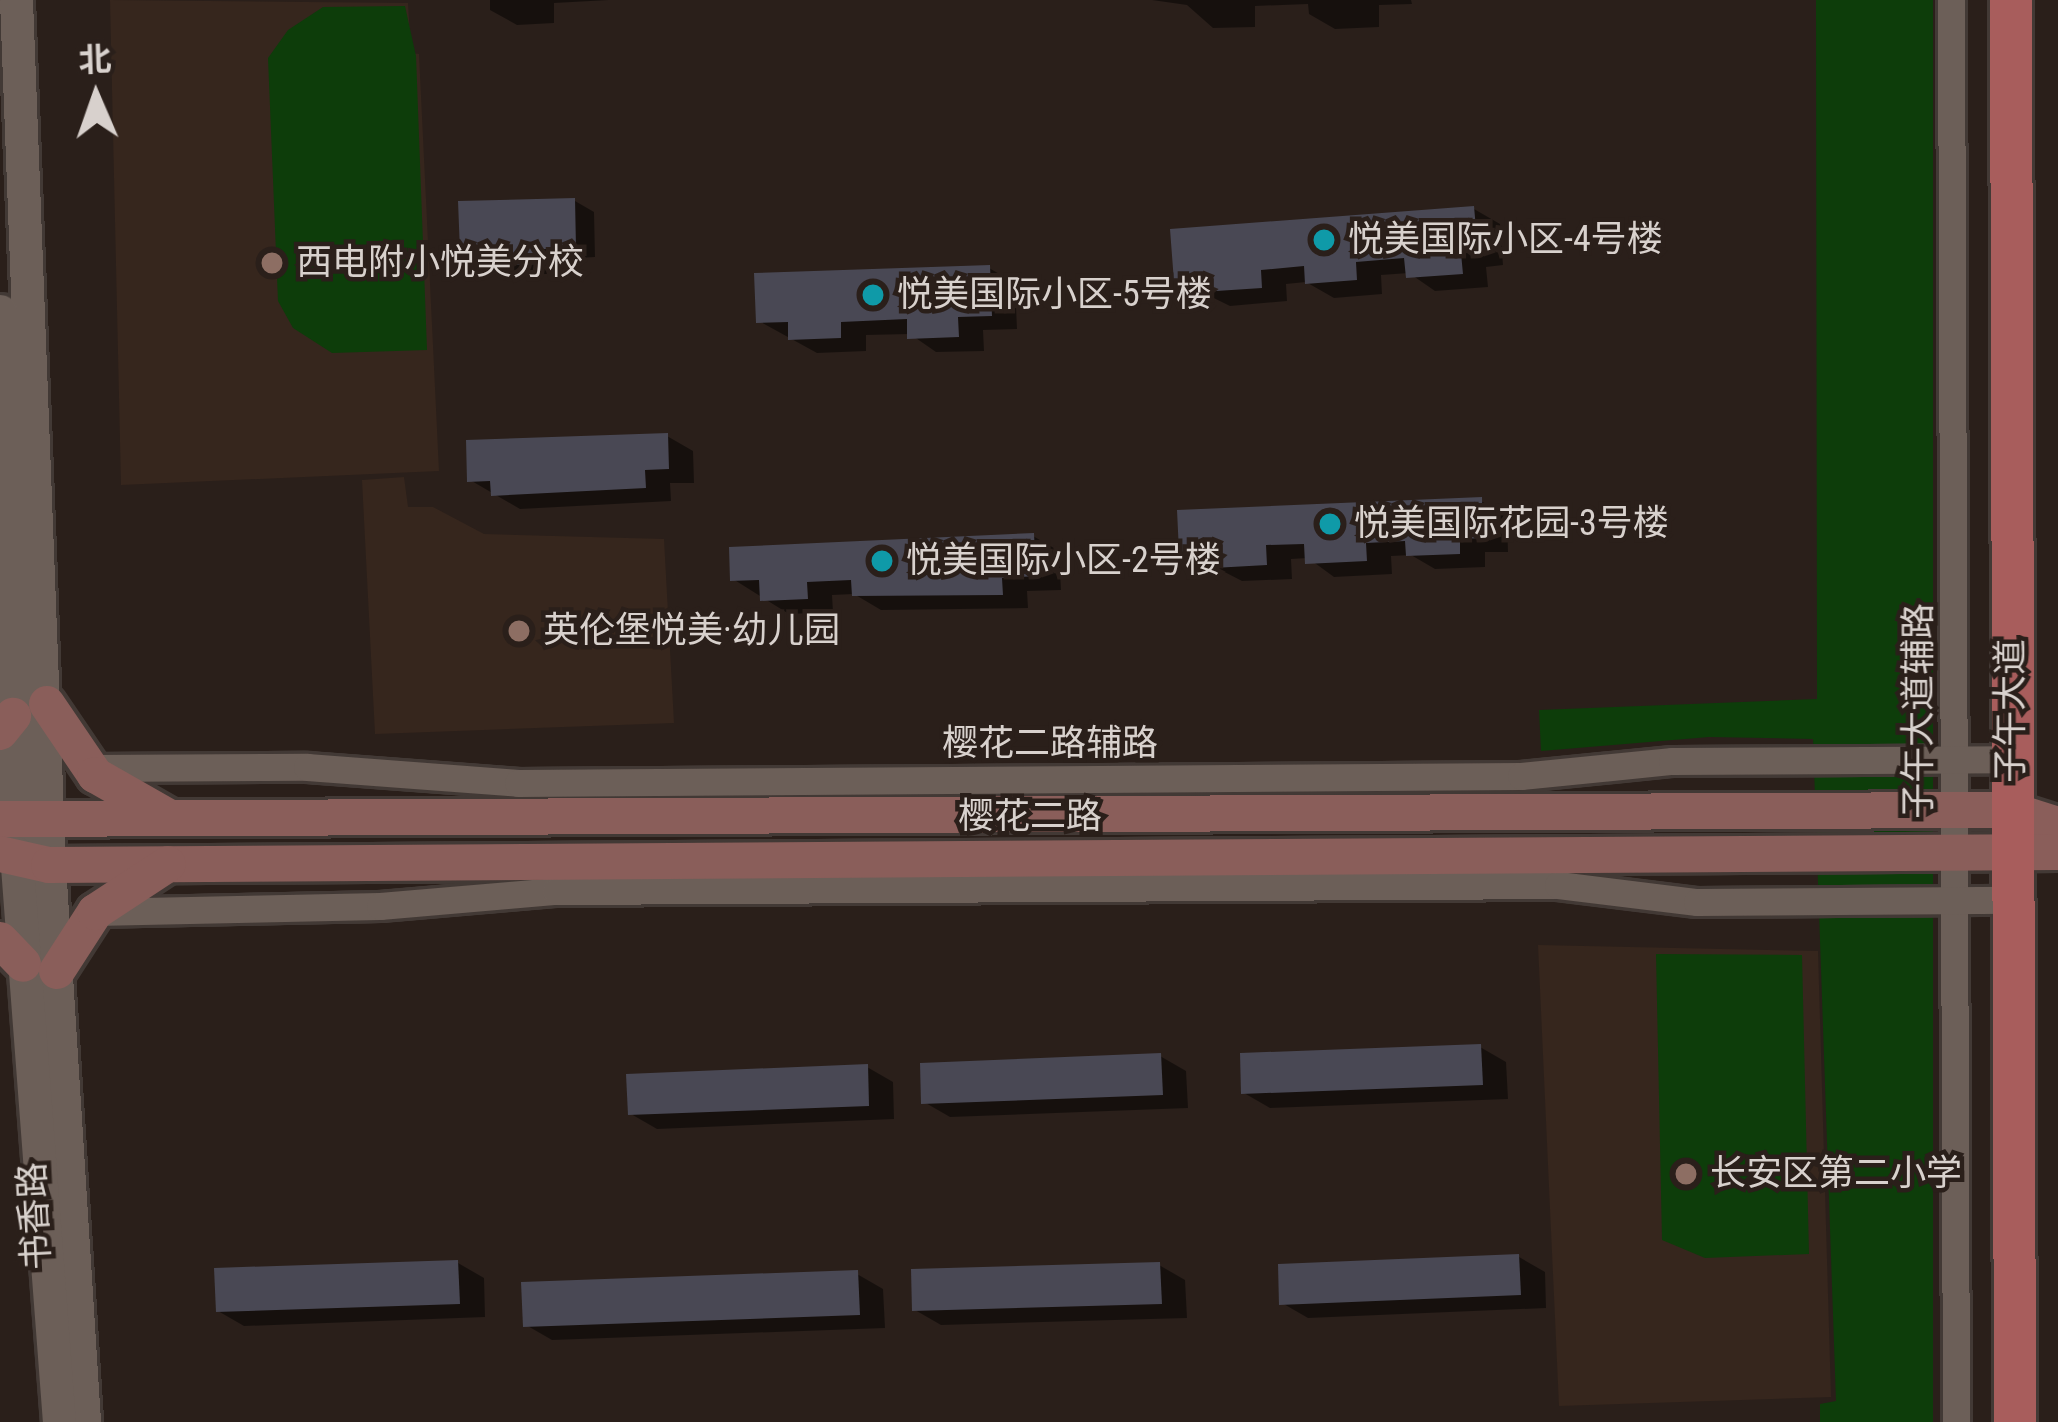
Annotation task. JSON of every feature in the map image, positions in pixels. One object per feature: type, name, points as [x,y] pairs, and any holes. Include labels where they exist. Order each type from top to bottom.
[{"type":"main road","name":"子午大道","points":[[2011,0],[2014,1422]]},
{"type":"main road","points":[[20,717],[118,794],[179,823]]},
{"type":"main road","name":"樱花二路","points":[[22,839],[179,823],[1955,811],[2013,829],[2058,852]]},
{"type":"main road","name":"樱花二路","points":[[22,839],[168,864],[1955,848],[2013,829],[2058,825]]},
{"type":"main road","points":[[27,958],[168,864]]},
{"type":"street","name":"书香路","points":[[16,0],[22,839],[59,1422]]},
{"type":"street","name":"子午大道辅路","points":[[1951,0],[1956,1422]]},
{"type":"street","name":"书香路","points":[[0,311],[20,717]]},
{"type":"street","name":"樱花二路辅路","points":[[90,768],[307,767],[518,784],[1520,776],[1672,761],[2011,759]]},
{"type":"street","points":[[95,912],[380,906],[556,890],[1558,885],[1697,902],[2015,900]]},
{"type":"street","name":"书香路","points":[[27,958],[84,1422]]},
{"type":"shaded area","name":"西电附小悦美分校","points":[[110,0],[408,3],[411,53],[419,54],[439,471],[121,485]]},
{"type":"shaded area","name":"英伦堡悦美·幼儿园","points":[[404,477],[408,507],[433,507],[484,534],[664,539],[674,723],[375,734],[362,480]]},
{"type":"shaded area","name":"长安区第二小学","points":[[1538,945],[1818,951],[1831,1397],[1559,1406]]},
{"type":"green space","points":[[1816,0],[1933,0],[1933,1422],[1820,1422],[1820,1404],[1836,1401],[1813,739],[1709,737],[1541,751],[1539,710],[1817,699]]},
{"type":"green space","points":[[405,6],[416,56],[427,350],[332,353],[293,328],[278,301],[268,58],[288,30],[323,7]]},
{"type":"green space","points":[[1656,954],[1802,955],[1809,1254],[1705,1258],[1662,1240]]},
{"type":"building","points":[[575,198],[576,248],[544,249],[544,264],[493,265],[493,251],[460,252],[458,201]]},
{"type":"building","name":"悦美国际小区-4号楼","points":[[1474,206],[1478,252],[1461,253],[1463,274],[1406,278],[1404,258],[1356,262],[1357,280],[1305,284],[1304,266],[1261,270],[1262,288],[1201,292],[1200,280],[1174,282],[1170,229]]},
{"type":"building","name":"悦美国际小区-5号楼","points":[[990,265],[992,316],[958,317],[959,337],[907,339],[907,319],[841,322],[841,338],[788,340],[788,322],[756,323],[754,273]]},
{"type":"building","points":[[668,433],[669,469],[645,470],[646,488],[491,496],[490,481],[467,482],[466,440]]},
{"type":"building","name":"悦美国际花园-3号楼","points":[[1482,497],[1483,538],[1460,539],[1460,554],[1406,556],[1405,541],[1366,543],[1367,561],[1305,564],[1304,544],[1266,545],[1267,565],[1213,568],[1212,551],[1179,552],[1177,510]]},
{"type":"building","name":"悦美国际小区-2号楼","points":[[1034,533],[1036,576],[1002,578],[1003,595],[852,596],[851,580],[807,582],[808,599],[760,601],[759,580],[730,581],[729,547]]},
{"type":"building","points":[[1481,1044],[1483,1085],[1241,1094],[1240,1053]]},
{"type":"building","points":[[1161,1053],[1163,1095],[921,1104],[920,1063]]},
{"type":"building","points":[[868,1064],[869,1106],[628,1115],[626,1074]]},
{"type":"building","points":[[1519,1254],[1521,1295],[1279,1305],[1278,1264]]},
{"type":"building","points":[[458,1260],[460,1304],[216,1312],[214,1268]]},
{"type":"building","points":[[1160,1262],[1162,1304],[912,1311],[911,1269]]},
{"type":"building","points":[[858,1270],[860,1315],[523,1327],[521,1282]]},
{"type":"place","name":"悦美国际小区-4号楼","points":[[1324,240]]},
{"type":"place","name":"西电附小悦美分校","points":[[272,263]]},
{"type":"place","name":"悦美国际小区-5号楼","points":[[873,295]]},
{"type":"place","name":"悦美国际花园-3号楼","points":[[1330,524]]},
{"type":"place","name":"悦美国际小区-2号楼","points":[[882,561]]},
{"type":"place","name":"英伦堡悦美·幼儿园","points":[[519,631]]},
{"type":"place","name":"长安区第二小学","points":[[1686,1174]]}]
